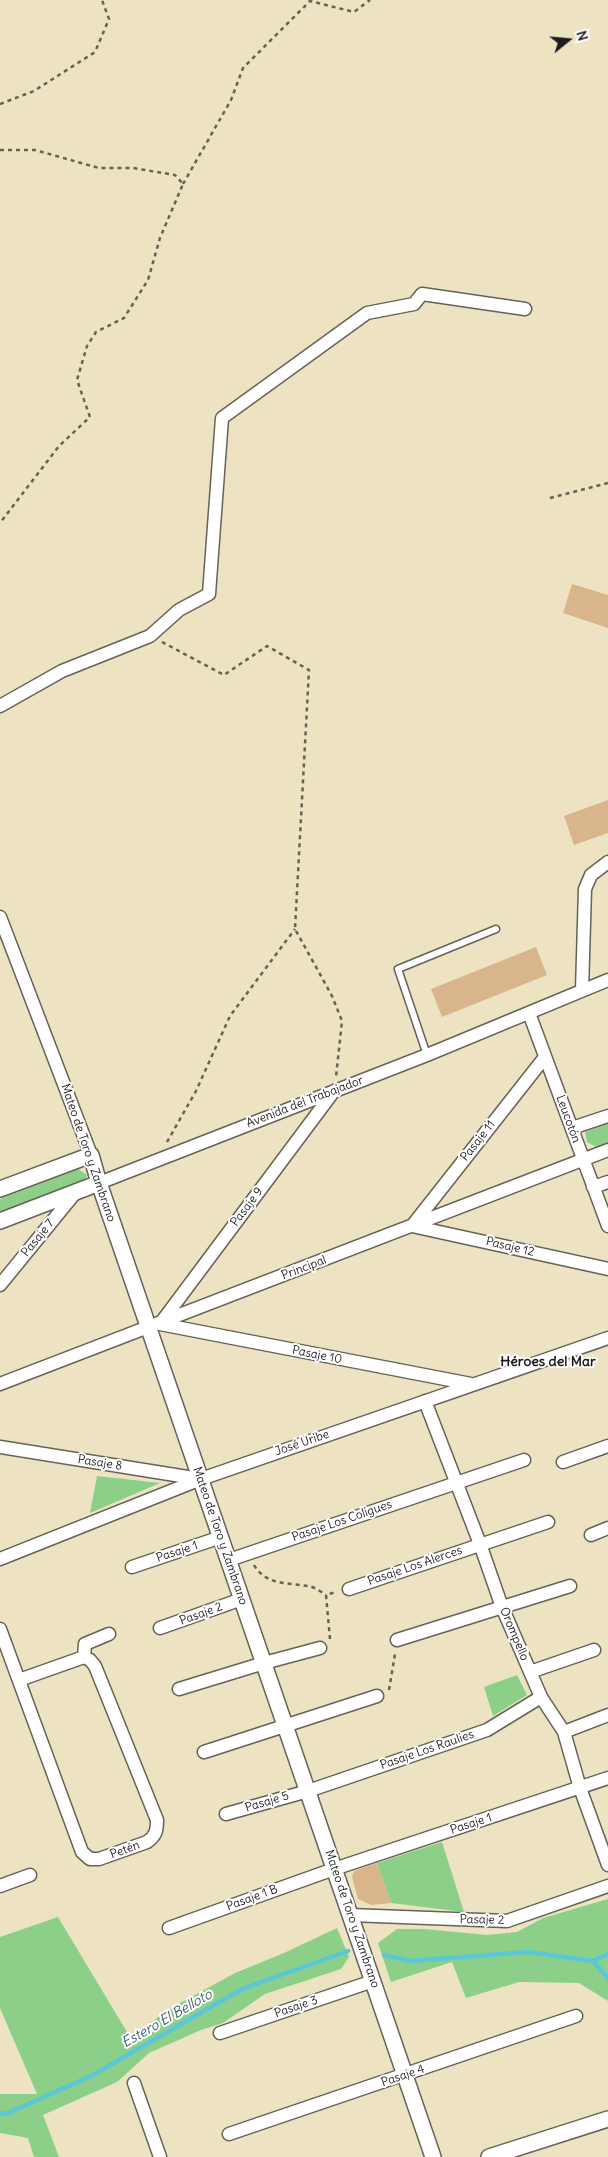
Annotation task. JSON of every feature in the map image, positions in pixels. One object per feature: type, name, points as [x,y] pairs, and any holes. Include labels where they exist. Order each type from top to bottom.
[{"type":"street","points":[[0,706],[62,671],[150,636],[179,610],[209,594],[222,418],[367,313],[414,304],[422,294],[525,309]]},
{"type":"street","points":[[582,990],[585,888],[591,875],[608,862]]},
{"type":"street","name":"Mateo de Toro y Zambrano","points":[[0,917],[91,1155],[99,1183],[155,1326],[201,1479],[433,2157]]},
{"type":"street","name":"Avenida del Trabajador","points":[[0,1220],[427,1055],[608,980]]},
{"type":"street","name":"Leucotón","points":[[529,1013],[608,1226]]},
{"type":"street","name":"Pasaje 11","points":[[412,1226],[545,1057]]},
{"type":"street","name":"Pasaje 9","points":[[155,1326],[334,1091]]},
{"type":"street","points":[[572,1128],[608,1116]]},
{"type":"street","name":"Principal","points":[[0,1384],[155,1326],[608,1150]]},
{"type":"street","points":[[0,1189],[91,1155]]},
{"type":"street","points":[[594,1187],[608,1182]]},
{"type":"street","name":"Pasaje 7","points":[[0,1285],[76,1192]]},
{"type":"street","name":"Pasaje 12","points":[[412,1226],[608,1269]]},
{"type":"street","name":"Pasaje 10","points":[[155,1326],[473,1385]]},
{"type":"street","name":"José Uribe","points":[[0,1559],[201,1479],[608,1338]]},
{"type":"street","name":"Orompello","points":[[425,1400],[502,1607],[542,1697],[564,1732],[580,1788],[608,1865]]},
{"type":"street","points":[[563,1462],[608,1446]]},
{"type":"street","name":"Pasaje 8","points":[[0,1447],[201,1479]]},
{"type":"street","name":"Pasaje Los Coligues","points":[[229,1560],[524,1460]]},
{"type":"street","name":"Pasaje Los Alerces","points":[[349,1589],[548,1522]]},
{"type":"street","points":[[591,1535],[608,1528]]},
{"type":"street","name":"Pasaje 1","points":[[132,1567],[221,1537]]},
{"type":"street","points":[[397,1640],[570,1586]]},
{"type":"street","name":"Pasaje 2","points":[[160,1628],[242,1599]]},
{"type":"street","name":"Petén","points":[[0,1629],[82,1852],[90,1859],[99,1859],[147,1842],[156,1833],[157,1820],[95,1666],[84,1657]]},
{"type":"street","points":[[19,1680],[84,1657],[85,1644],[109,1634]]},
{"type":"street","points":[[179,1689],[320,1648]]},
{"type":"street","points":[[530,1672],[594,1650]]},
{"type":"street","points":[[204,1752],[377,1696]]},
{"type":"street","name":"Pasaje Los Raulies","points":[[308,1791],[487,1730],[542,1697]]},
{"type":"street","points":[[564,1732],[608,1715]]},
{"type":"street","name":"Pasaje 1","points":[[334,1869],[608,1778]]},
{"type":"street","name":"Pasaje 5","points":[[226,1814],[308,1791]]},
{"type":"street","name":"Pasaje 1 B","points":[[169,1928],[334,1869]]},
{"type":"street","points":[[0,1886],[30,1875]]},
{"type":"street","name":"Pasaje 2","points":[[350,1915],[508,1921],[608,1886]]},
{"type":"street","name":"Pasaje 3","points":[[220,2033],[373,1981]]},
{"type":"street","name":"Pasaje 4","points":[[229,2134],[576,2016]]},
{"type":"street","points":[[134,2083],[160,2157]]},
{"type":"street","points":[[489,2157],[608,2118]]},
{"type":"lane","points":[[427,1055],[398,969],[496,929]]},
{"type":"path","points":[[0,104],[34,91],[95,52],[109,19],[102,0]]},
{"type":"path","points":[[0,523],[59,446],[90,417],[77,380],[87,346],[96,332],[124,318],[148,280],[160,238],[183,184],[231,100],[243,68],[310,1],[354,12],[370,0]]},
{"type":"path","points":[[0,150],[35,150],[99,168],[132,168],[175,175],[183,184]]},
{"type":"path","points":[[550,498],[608,482]]},
{"type":"path","points":[[150,636],[224,675],[267,646],[309,670],[295,929],[332,996],[342,1021],[334,1091]]},
{"type":"path","points":[[159,1160],[164,1147],[196,1091],[230,1016],[295,929]]},
{"type":"path","points":[[247,1553],[257,1572],[278,1583],[311,1586],[326,1595],[349,1589]]},
{"type":"path","points":[[320,1648],[331,1645],[326,1595]]},
{"type":"path","points":[[377,1696],[389,1692],[397,1640]]},
{"type":"green space","points":[[608,1124],[608,1144],[596,1147],[587,1142],[585,1132]]},
{"type":"green space","points":[[78,1169],[87,1175],[85,1180],[0,1213],[0,1199]]},
{"type":"green space","points":[[97,1476],[160,1483],[90,1513]]},
{"type":"green space","points":[[517,1675],[527,1695],[493,1716],[484,1687]]},
{"type":"green space","points":[[442,1842],[464,1912],[391,1903],[377,1863]]},
{"type":"green space","points":[[608,1899],[608,2001],[579,1983],[519,1982],[466,1998],[452,1962],[391,1982],[378,1943],[397,1929],[424,1929],[487,1935],[517,1932],[543,1918]]},
{"type":"green space","points":[[58,1917],[130,2037],[173,2007],[235,1973],[337,1928],[349,1957],[341,1969],[265,1994],[223,2023],[201,2030],[149,2053],[117,2082],[43,2115],[59,2157],[34,2157],[28,2138],[0,2133],[0,2094],[37,2094],[0,2008],[0,1937]]},
{"type":"building","points":[[572,584],[608,595],[608,628],[563,613]]},
{"type":"building","points":[[608,800],[608,833],[574,845],[564,816]]},
{"type":"building","points":[[536,947],[547,975],[442,1017],[431,989]]},
{"type":"building","points":[[377,1863],[391,1903],[371,1905],[358,1899],[352,1877],[354,1871]]},
{"type":"waterway","name":"Estero El Belloto","points":[[0,2114],[8,2113],[91,2076],[242,1989],[348,1951]]},
{"type":"waterway","name":"Estero El Belloto","points":[[384,1955],[410,1961],[528,1952],[593,1961],[608,1954]]},
{"type":"waterway","points":[[593,1961],[608,1978]]},
{"type":"district","name":"Héroes del Mar","points":[[548,1362]]}]
